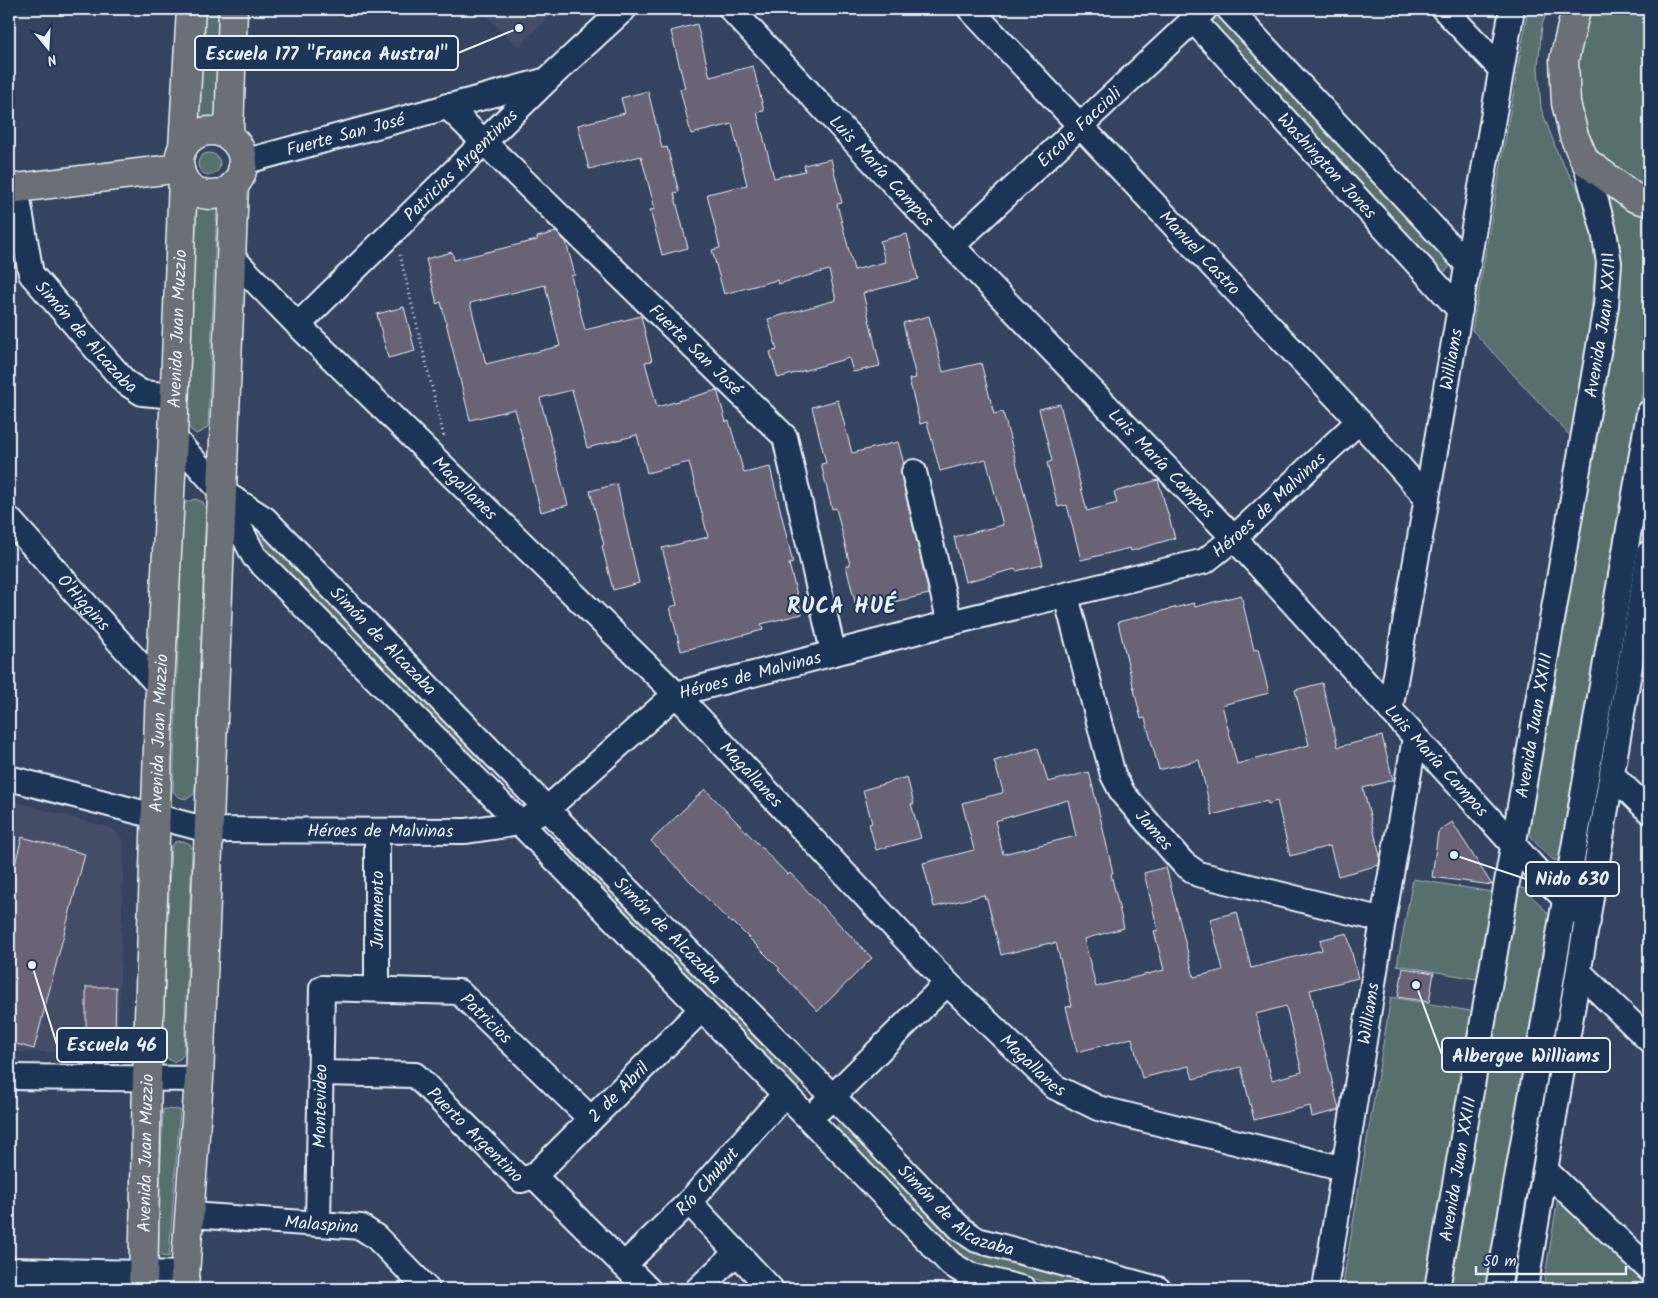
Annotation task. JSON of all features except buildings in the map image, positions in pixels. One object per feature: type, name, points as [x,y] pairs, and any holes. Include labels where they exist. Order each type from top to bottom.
[{"type":"main road","name":"Avenida Juan Muzzio","points":[[144,1281],[147,1077],[160,687],[175,396],[182,165],[190,9]]},
{"type":"main road","points":[[229,135],[233,9]]},
{"type":"main road","points":[[1564,9],[1566,103],[1574,136],[1586,161],[1635,198],[1649,202]]},
{"type":"main road","points":[[1564,60],[1576,9]]},
{"type":"main road","points":[[185,1282],[199,1078],[230,255],[238,173],[242,152],[229,135],[219,132],[208,131],[198,133],[190,139],[182,165],[190,186],[199,192],[220,194],[229,189],[238,173]]},
{"type":"main road","points":[[12,189],[182,165]]},
{"type":"street","name":"Patricias Argentinas","points":[[298,324],[548,79],[624,9]]},
{"type":"street","name":"Luis María Campos","points":[[731,9],[952,246],[1234,538],[1512,844],[1588,921]]},
{"type":"street","name":"Manuel Castro","points":[[970,9],[1359,422],[1427,498]]},
{"type":"street","name":"Washington Jones","points":[[1229,9],[1468,265]]},
{"type":"street","points":[[1444,9],[1501,69]]},
{"type":"street","name":"Williams","points":[[1390,710],[1512,9]]},
{"type":"street","name":"Ercole Faccioli","points":[[952,246],[1199,14]]},
{"type":"street","name":"Washington Jones","points":[[1199,14],[1460,310]]},
{"type":"street","name":"Fuerte San José","points":[[238,173],[447,106],[548,79]]},
{"type":"street","name":"Fuerte San José","points":[[447,106],[785,437],[833,652]]},
{"type":"street","name":"Avenida Juan XXIII","points":[[1437,1289],[1606,306],[1610,263],[1586,161]]},
{"type":"street","name":"Simón de Alcazaba","points":[[12,189],[31,274],[125,382],[142,393],[175,396]]},
{"type":"street","name":"Magallanes","points":[[230,255],[676,694],[948,983],[1055,1087],[1098,1108],[1344,1169]]},
{"type":"street","points":[[1498,1289],[1649,413]]},
{"type":"street","name":"Héroes de Malvinas","points":[[9,778],[208,830],[466,831],[520,823],[547,809],[676,694],[833,652],[1205,561],[1234,538],[1359,422]]},
{"type":"street","name":"Simón de Alcazaba","points":[[173,437],[221,491],[254,556],[520,823],[951,1264],[968,1275],[1000,1286],[1024,1289]]},
{"type":"street","points":[[914,472],[950,623]]},
{"type":"street","name":"Simón de Alcazaba","points":[[221,491],[265,519],[547,809],[961,1229],[977,1240],[1158,1289]]},
{"type":"street","name":"O'Higgins","points":[[9,519],[160,687]]},
{"type":"street","points":[[1525,1289],[1648,568]]},
{"type":"street","name":"James","points":[[1066,596],[1113,774],[1123,794],[1183,862],[1198,874],[1382,920]]},
{"type":"street","name":"Williams","points":[[1326,1289],[1382,920],[1415,738]]},
{"type":"street","points":[[1612,776],[1649,811]]},
{"type":"street","name":"Juramento","points":[[377,831],[377,989]]},
{"type":"street","points":[[1579,972],[1649,1040]]},
{"type":"street","points":[[810,1119],[948,983]]},
{"type":"street","name":"Patricios","points":[[322,988],[459,992],[591,1119]]},
{"type":"street","name":"Montevideo","points":[[318,1224],[322,988]]},
{"type":"street","name":"2 de Abril","points":[[534,1176],[702,1009]]},
{"type":"street","name":"Puerto Argentino","points":[[320,1073],[415,1075],[521,1180],[534,1176],[648,1289]]},
{"type":"street","points":[[9,1076],[199,1078]]},
{"type":"street","name":"Río Chubut","points":[[624,1265],[689,1202],[784,1095]]},
{"type":"street","points":[[1546,1171],[1649,1269]]},
{"type":"street","points":[[689,1202],[771,1289]]},
{"type":"street","name":"Malaspina","points":[[191,1216],[360,1227],[376,1237],[427,1289]]},
{"type":"street","points":[[698,1289],[736,1253]]},
{"type":"street","points":[[9,1270],[144,1281],[185,1282]]},
{"type":"path","points":[[394,230],[444,438]]},
{"type":"shaded area","points":[[480,9],[558,9],[518,47]]},
{"type":"shaded area","points":[[9,800],[114,829],[124,842],[118,1042],[106,1052],[9,1052]]},
{"type":"green space","points":[[202,9],[223,9],[220,123],[209,121],[199,123]]},
{"type":"green space","points":[[1528,9],[1548,9],[1542,25],[1538,67],[1541,108],[1559,157],[1589,208],[1596,258],[1589,334],[1572,438],[1472,330]]},
{"type":"green space","points":[[1584,9],[1649,9],[1649,195],[1600,158],[1583,119],[1577,94],[1575,72]]},
{"type":"green space","points":[[1220,11],[1454,263],[1441,275],[1207,22]]},
{"type":"green space","points":[[209,153],[217,156],[220,164],[217,172],[209,175],[201,172],[198,164],[201,156]]},
{"type":"green space","points":[[1616,197],[1649,214],[1649,353],[1563,857],[1559,860],[1553,860],[1535,841],[1527,828],[1620,271],[1619,238],[1609,201]]},
{"type":"green space","points":[[197,200],[207,203],[217,201],[208,427],[196,434],[187,425]]},
{"type":"green space","points":[[195,499],[203,502],[206,510],[195,793],[184,798],[178,797],[173,792],[183,509],[186,502]]},
{"type":"green space","points":[[255,526],[485,760],[478,767],[248,532]]},
{"type":"green space","points":[[563,839],[801,1083],[794,1090],[556,846]]},
{"type":"green space","points":[[183,841],[190,844],[192,849],[184,1053],[181,1058],[173,1062],[162,1051],[171,847],[175,842]]},
{"type":"green space","points":[[1413,879],[1498,893],[1482,980],[1397,965]]},
{"type":"green space","points":[[1525,889],[1547,912],[1551,919],[1489,1289],[1446,1289],[1514,890]]},
{"type":"green space","points":[[1572,940],[1518,1289],[1508,1289],[1567,943]]},
{"type":"green space","points":[[1391,997],[1476,1012],[1429,1289],[1342,1289]]},
{"type":"green space","points":[[163,1109],[180,1110],[169,1257],[157,1256]]},
{"type":"green space","points":[[840,1123],[963,1248],[1117,1289],[1072,1289],[960,1259],[833,1129]]},
{"type":"green space","points":[[1558,1198],[1649,1288],[1649,1289],[1543,1289]]},
{"type":"green space","points":[[9,1281],[96,1283],[120,1289],[9,1289]]},
{"type":"place","name":"Escuela 177 \"Franca Austral\"","points":[[519,28]]},
{"type":"place","name":"Nido 630","points":[[1454,855]]},
{"type":"place","name":"Escuela 46","points":[[32,965]]},
{"type":"place","name":"Albergue Williams","points":[[1416,985]]},
{"type":"district","name":"RUCA HUÉ","points":[[842,605]]}]
